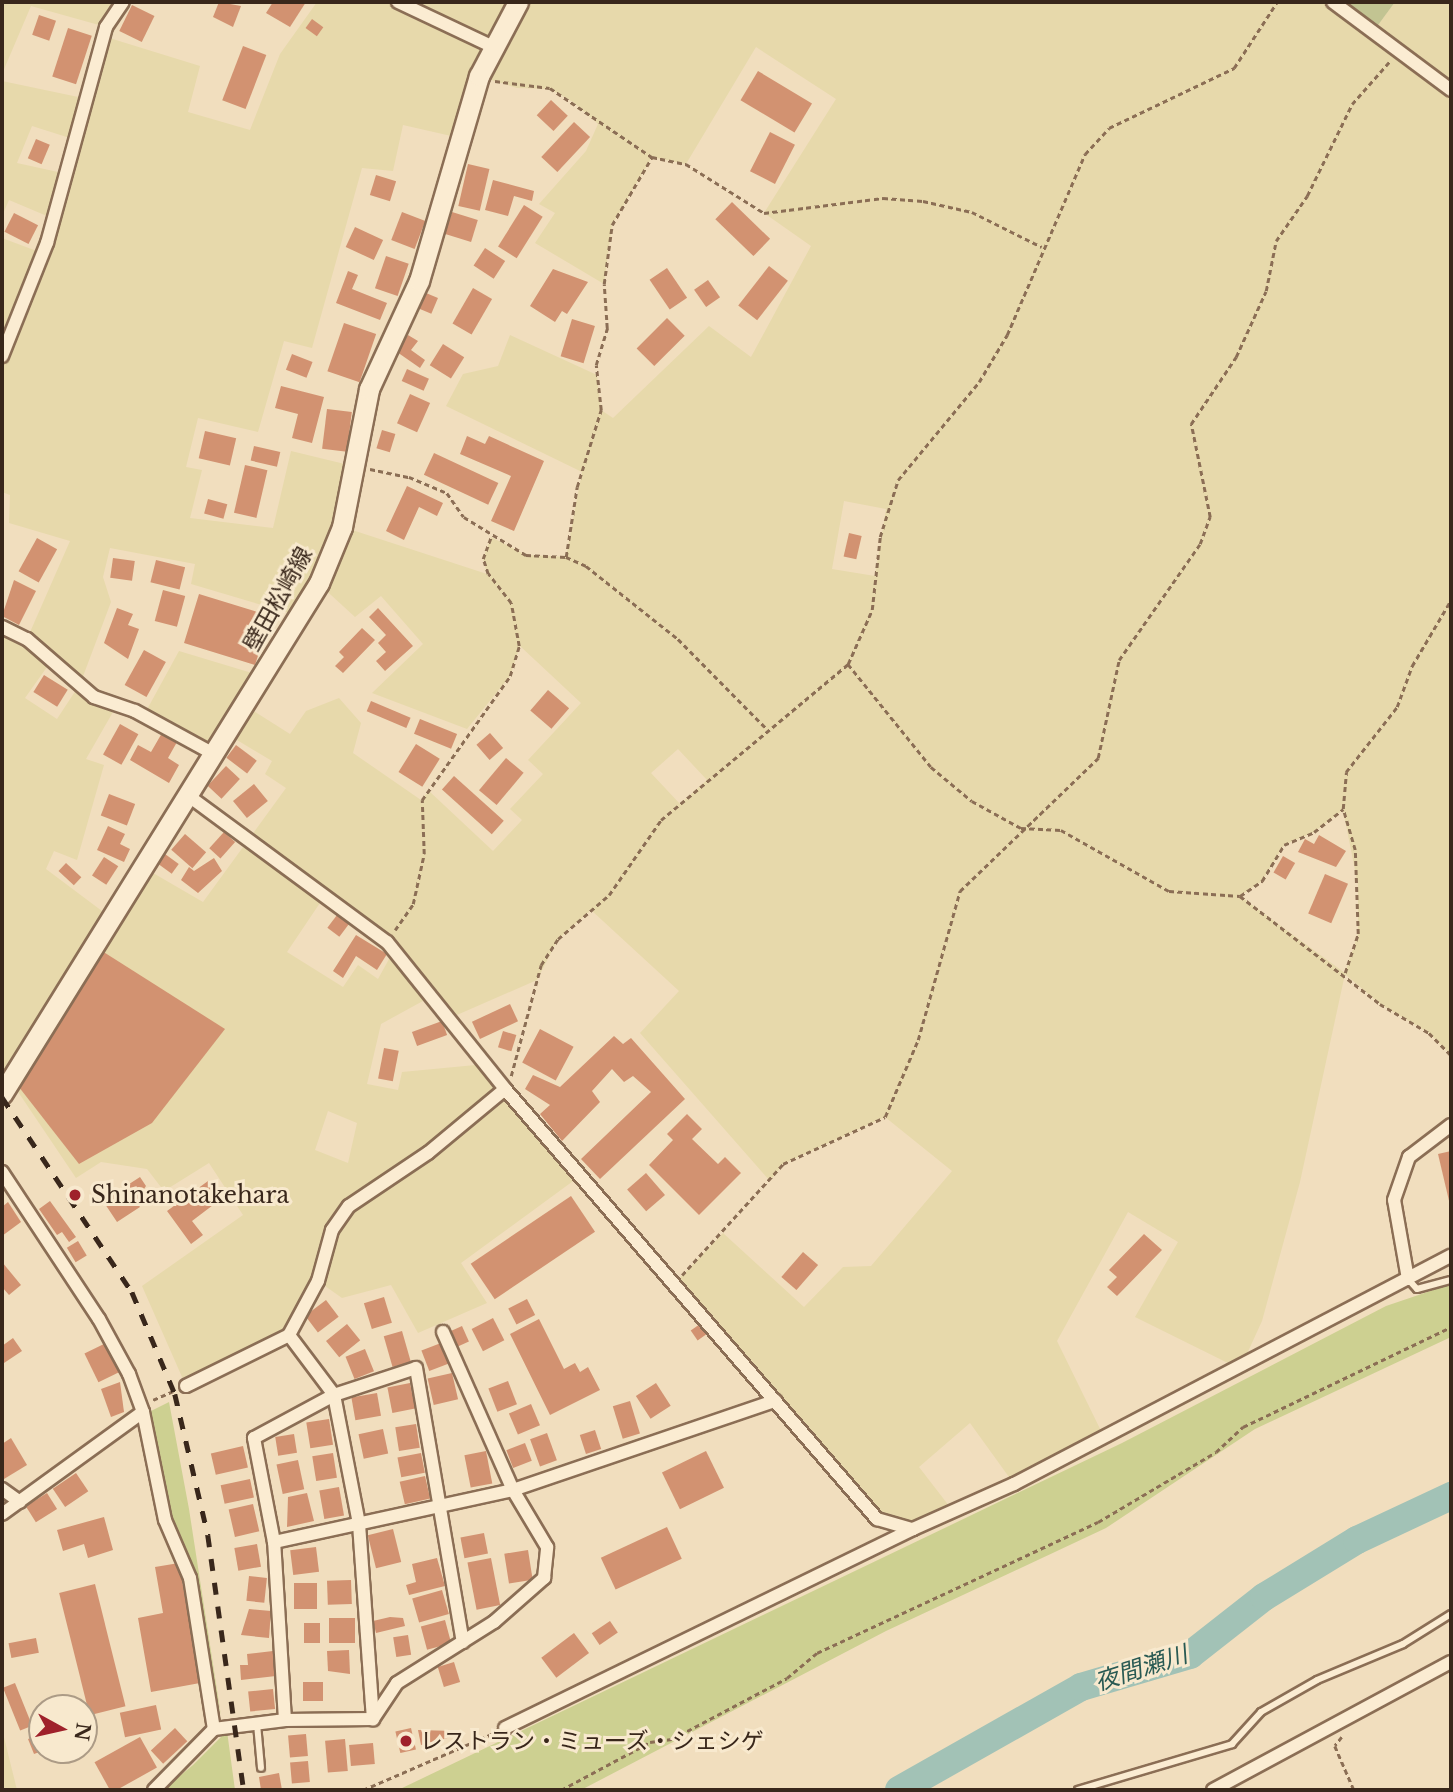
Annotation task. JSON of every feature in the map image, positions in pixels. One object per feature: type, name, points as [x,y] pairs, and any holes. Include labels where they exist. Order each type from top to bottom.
[{"type":"main road","name":"壁田松崎線","points":[[2,1094],[319,583],[342,527],[357,467],[369,389],[419,281],[479,76],[518,2]]},
{"type":"street","points":[[2,356],[47,243],[106,27],[123,2]]},
{"type":"street","points":[[398,2],[493,47]]},
{"type":"street","points":[[1333,2],[1451,90]]},
{"type":"street","points":[[2,627],[27,639],[94,697],[135,711],[214,754]]},
{"type":"street","points":[[186,794],[387,942],[505,1089],[877,1519],[913,1529]]},
{"type":"street","points":[[186,1385],[289,1335],[318,1281],[332,1230],[349,1206],[428,1153],[505,1089]]},
{"type":"street","points":[[1408,1279],[1394,1200],[1409,1157],[1451,1125]]},
{"type":"street","points":[[2,1172],[99,1319],[142,1408],[165,1520],[190,1578],[214,1729]]},
{"type":"street","points":[[505,1728],[1152,1416],[1451,1256]]},
{"type":"street","points":[[373,1719],[397,1683],[463,1642],[544,1578],[547,1547],[513,1490],[443,1332]]},
{"type":"street","points":[[289,1335],[334,1395],[359,1524],[373,1719]]},
{"type":"street","points":[[285,1720],[274,1542],[254,1438],[334,1395],[416,1368],[463,1642]]},
{"type":"street","points":[[274,1542],[442,1509],[513,1490],[775,1401]]},
{"type":"street","points":[[2,1514],[142,1408]]},
{"type":"street","points":[[2,1489],[20,1502]]},
{"type":"street","points":[[1213,1790],[1451,1662]]},
{"type":"street","points":[[154,1790],[214,1729],[285,1720],[373,1719]]},
{"type":"lane","points":[[1408,1279],[1417,1289],[1451,1280]]},
{"type":"lane","points":[[1078,1790],[1232,1744],[1261,1712],[1317,1680],[1402,1644],[1451,1614]]},
{"type":"lane","points":[[257,1724],[261,1768]]},
{"type":"path","points":[[505,1089],[541,965],[558,939],[609,895],[661,820],[848,664],[872,610],[880,537],[898,480],[979,382],[1007,335],[1085,154],[1109,128],[1234,68],[1277,2]]},
{"type":"path","points":[[673,1285],[783,1164],[885,1117],[918,1040],[960,891],[1021,828],[1098,758],[1119,660],[1200,544],[1210,517],[1191,424],[1246,335],[1266,291],[1276,241],[1307,196],[1352,104],[1398,52]]},
{"type":"path","points":[[479,76],[517,88],[550,89],[652,157],[686,164],[764,213],[883,198],[923,201],[972,212],[1043,247]]},
{"type":"path","points":[[566,557],[578,487],[601,410],[596,365],[607,328],[604,284],[612,225],[652,157]]},
{"type":"path","points":[[357,467],[409,477],[447,493],[464,517],[491,537],[526,555],[566,557],[586,566],[678,639],[767,729]]},
{"type":"path","points":[[387,942],[413,904],[424,854],[422,800],[510,676],[520,646],[511,603],[483,559],[491,537]]},
{"type":"path","points":[[1345,974],[1358,934],[1358,885],[1343,810],[1346,772],[1396,707],[1412,666],[1451,600]]},
{"type":"path","points":[[848,664],[931,767],[972,801],[1021,828],[1061,830],[1169,891],[1240,896],[1345,974],[1380,1004],[1429,1033],[1451,1055]]},
{"type":"path","points":[[1240,896],[1262,881],[1284,845],[1314,832],[1343,810]]},
{"type":"path","points":[[561,1790],[650,1742],[672,1739],[787,1678],[817,1653],[1098,1522],[1216,1452],[1243,1427],[1451,1326]]},
{"type":"path","points":[[142,1408],[186,1385]]},
{"type":"path","points":[[363,1790],[505,1728]]},
{"type":"path","points":[[1343,1734],[1335,1746],[1354,1790]]},
{"type":"shaded area","points":[[2,2],[123,2],[106,27],[31,6],[2,74]]},
{"type":"shaded area","points":[[317,2],[1333,2],[1373,32],[1395,2],[1451,2],[1451,1055],[1429,1033],[1380,1004],[1345,974],[1300,1182],[1262,1321],[1240,1369],[1135,1317],[1178,1242],[1128,1212],[1057,1341],[1105,1439],[1014,1484],[970,1423],[919,1467],[953,1511],[913,1529],[877,1519],[673,1285],[723,1233],[804,1307],[843,1267],[871,1266],[952,1171],[885,1117],[783,1164],[770,1181],[640,1033],[679,991],[591,910],[558,939],[537,980],[450,1018],[432,996],[381,1024],[367,1084],[398,1090],[402,1072],[486,1064],[580,1176],[461,1263],[487,1303],[418,1333],[391,1285],[342,1298],[318,1281],[289,1335],[186,1386],[142,1286],[243,1215],[209,1163],[164,1191],[147,1169],[101,1162],[76,1178],[2,1068],[2,627],[27,639],[70,541],[9,523],[10,495],[2,492],[2,238],[42,253],[54,219],[9,200],[2,216],[2,81],[83,98],[103,36],[200,66],[188,112],[250,130],[280,54]],"holes":[[[756,47],[836,99],[764,213],[811,246],[751,357],[709,326],[613,418],[601,410],[597,375],[510,335],[498,366],[463,374],[446,406],[582,472],[566,557],[526,555],[491,537],[483,559],[487,574],[343,527],[357,467],[291,451],[273,528],[190,518],[202,470],[186,467],[198,418],[258,432],[284,341],[312,348],[362,168],[393,171],[403,125],[460,138],[479,76],[517,88],[550,89],[573,102],[598,124],[586,151],[539,204],[555,213],[535,243],[604,284],[612,225],[652,157],[686,164]],[[32,126],[73,139],[67,174],[17,163]],[[844,501],[886,509],[875,576],[832,569]],[[110,548],[195,564],[191,584],[299,616],[319,584],[355,617],[381,596],[423,644],[372,693],[467,729],[510,676],[520,646],[581,703],[528,760],[543,774],[510,809],[522,820],[493,851],[429,791],[421,800],[353,753],[361,723],[339,698],[306,711],[290,734],[244,705],[262,676],[179,651],[144,715],[214,754],[227,734],[272,761],[265,774],[286,788],[203,902],[141,866],[110,917],[46,869],[54,851],[77,860],[104,765],[86,759],[117,705],[79,687],[111,602],[103,577]],[[52,660],[78,687],[57,719],[25,698]],[[678,749],[707,780],[680,804],[651,773]],[[1343,810],[1358,885],[1358,934],[1345,973],[1240,896],[1262,881],[1284,845],[1314,832]],[[326,894],[394,950],[378,979],[358,965],[343,987],[287,952]],[[328,1111],[357,1123],[348,1163],[315,1150]]]},
{"type":"shaded area","points":[[2,1729],[17,1790],[2,1790]]},
{"type":"green space","points":[[1333,2],[1395,2],[1373,32]]},
{"type":"green space","points":[[1451,1284],[1451,1337],[1255,1429],[1106,1528],[886,1631],[581,1790],[398,1790],[1122,1443],[1386,1306]]},
{"type":"green space","points":[[169,1402],[189,1509],[221,1716],[192,1577],[168,1519],[145,1414]]},
{"type":"green space","points":[[227,1731],[235,1790],[163,1790],[193,1765]]},
{"type":"building","points":[[219,2],[241,6],[233,27],[213,17]]},
{"type":"building","points":[[273,2],[306,2],[290,27],[266,13]]},
{"type":"building","points":[[132,5],[154,16],[142,42],[119,31]]},
{"type":"building","points":[[39,15],[56,21],[49,41],[32,35]]},
{"type":"building","points":[[312,19],[323,27],[317,36],[306,28]]},
{"type":"building","points":[[68,28],[92,36],[76,84],[52,77]]},
{"type":"building","points":[[243,46],[266,55],[246,109],[222,100]]},
{"type":"building","points":[[758,71],[812,103],[794,133],[740,100]]},
{"type":"building","points":[[551,100],[568,116],[553,131],[537,115]]},
{"type":"building","points":[[574,122],[590,137],[557,172],[541,157]]},
{"type":"building","points":[[770,132],[795,145],[775,184],[750,171]]},
{"type":"building","points":[[36,139],[50,145],[42,164],[28,158]]},
{"type":"building","points":[[468,164],[489,169],[480,211],[458,206]]},
{"type":"building","points":[[376,175],[396,181],[390,201],[370,195]]},
{"type":"building","points":[[493,180],[534,191],[532,201],[514,196],[508,216],[485,210]]},
{"type":"building","points":[[732,202],[770,239],[753,256],[715,219]]},
{"type":"building","points":[[524,205],[543,217],[517,258],[498,247]]},
{"type":"building","points":[[402,212],[425,221],[415,249],[391,240]]},
{"type":"building","points":[[452,212],[478,220],[471,242],[445,234]]},
{"type":"building","points":[[14,213],[38,225],[29,244],[4,232]]},
{"type":"building","points":[[355,227],[383,240],[374,260],[346,247]]},
{"type":"building","points":[[485,248],[505,261],[494,279],[474,266]]},
{"type":"building","points":[[386,256],[409,264],[398,296],[375,288]]},
{"type":"building","points":[[769,266],[788,281],[757,320],[738,305]]},
{"type":"building","points":[[667,268],[687,298],[670,310],[650,280]]},
{"type":"building","points":[[553,269],[588,282],[567,314],[562,311],[555,322],[530,306]]},
{"type":"building","points":[[348,271],[358,275],[352,289],[387,303],[380,320],[336,303]]},
{"type":"building","points":[[708,280],[720,297],[706,307],[694,290]]},
{"type":"building","points":[[473,288],[492,299],[472,335],[452,324]]},
{"type":"building","points":[[426,293],[438,298],[431,314],[419,309]]},
{"type":"building","points":[[667,318],[685,336],[654,366],[637,348]]},
{"type":"building","points":[[572,319],[595,326],[584,363],[561,356]]},
{"type":"building","points":[[344,323],[376,334],[360,382],[327,371]]},
{"type":"building","points":[[408,335],[418,341],[411,350],[425,360],[420,368],[397,352]]},
{"type":"building","points":[[443,344],[464,357],[451,378],[430,365]]},
{"type":"building","points":[[292,354],[313,362],[306,378],[286,370]]},
{"type":"building","points":[[407,369],[429,379],[424,391],[402,381]]},
{"type":"building","points":[[281,386],[324,397],[312,443],[292,438],[298,414],[275,408]]},
{"type":"building","points":[[410,394],[430,403],[417,432],[397,423]]},
{"type":"building","points":[[327,409],[352,412],[347,452],[322,449]]},
{"type":"building","points":[[382,430],[395,434],[390,452],[376,448]]},
{"type":"building","points":[[205,431],[236,438],[230,465],[199,458]]},
{"type":"building","points":[[467,436],[485,444],[489,436],[544,461],[514,531],[491,521],[511,476],[460,454]]},
{"type":"building","points":[[254,446],[280,452],[277,467],[251,461]]},
{"type":"building","points":[[434,453],[498,483],[488,505],[424,475]]},
{"type":"building","points":[[245,465],[267,470],[256,518],[234,513]]},
{"type":"building","points":[[407,486],[443,503],[437,516],[419,507],[404,540],[386,531]]},
{"type":"building","points":[[208,499],[227,504],[223,519],[204,513]]},
{"type":"building","points":[[849,533],[862,536],[856,559],[844,556]]},
{"type":"building","points":[[37,538],[57,549],[39,582],[19,571]]},
{"type":"building","points":[[113,558],[135,561],[132,581],[110,578]]},
{"type":"building","points":[[156,560],[185,567],[180,590],[150,582]]},
{"type":"building","points":[[14,580],[36,591],[19,625],[2,616]]},
{"type":"building","points":[[163,590],[185,596],[177,627],[155,621]]},
{"type":"building","points":[[199,594],[277,618],[271,636],[265,634],[255,665],[184,643]]},
{"type":"building","points":[[117,608],[133,614],[128,625],[139,629],[128,659],[104,643]]},
{"type":"building","points":[[378,608],[413,646],[385,671],[376,661],[386,652],[378,643],[386,635],[369,617]]},
{"type":"building","points":[[362,628],[375,640],[343,673],[335,666],[344,657],[339,652]]},
{"type":"building","points":[[144,650],[166,662],[146,697],[125,685]]},
{"type":"building","points":[[44,675],[68,690],[57,707],[33,692]]},
{"type":"building","points":[[548,690],[569,708],[551,729],[530,710]]},
{"type":"building","points":[[371,701],[411,718],[406,728],[367,711]]},
{"type":"building","points":[[420,719],[457,734],[451,749],[414,734]]},
{"type":"building","points":[[120,724],[138,734],[121,765],[103,755]]},
{"type":"building","points":[[162,733],[177,742],[168,758],[179,765],[169,783],[130,760],[138,745],[151,752]]},
{"type":"building","points":[[490,733],[503,748],[490,760],[476,745]]},
{"type":"building","points":[[416,744],[440,759],[422,787],[399,772]]},
{"type":"building","points":[[236,745],[257,761],[247,773],[226,758]]},
{"type":"building","points":[[506,758],[524,773],[497,805],[479,790]]},
{"type":"building","points":[[226,766],[240,779],[221,799],[208,786]]},
{"type":"building","points":[[454,776],[504,821],[492,834],[442,789]]},
{"type":"building","points":[[254,784],[268,801],[247,818],[233,801]]},
{"type":"building","points":[[109,794],[135,804],[127,826],[101,815]]},
{"type":"building","points":[[108,826],[125,834],[120,844],[130,849],[124,862],[97,850]]},
{"type":"building","points":[[224,832],[235,842],[220,858],[209,848]]},
{"type":"building","points":[[185,834],[206,852],[192,868],[171,850]]},
{"type":"building","points":[[1319,835],[1346,851],[1336,867],[1298,852],[1305,839],[1314,844]]},
{"type":"building","points":[[165,854],[179,864],[172,874],[158,864]]},
{"type":"building","points":[[1283,856],[1295,863],[1286,879],[1274,872]]},
{"type":"building","points":[[104,857],[118,866],[106,885],[92,875]]},
{"type":"building","points":[[214,858],[222,871],[198,893],[181,880],[189,867],[194,871]]},
{"type":"building","points":[[66,863],[81,877],[74,885],[58,871]]},
{"type":"building","points":[[1325,874],[1348,884],[1331,923],[1308,914]]},
{"type":"building","points":[[337,915],[349,924],[339,937],[327,928]]},
{"type":"building","points":[[356,935],[387,954],[377,970],[356,956],[343,978],[333,971]]},
{"type":"building","points":[[102,951],[225,1029],[152,1123],[79,1164],[15,1082]]},
{"type":"building","points":[[510,1004],[518,1021],[480,1039],[472,1022]]},
{"type":"building","points":[[442,1021],[447,1035],[417,1046],[412,1032]]},
{"type":"building","points":[[540,1029],[574,1047],[556,1080],[522,1063]]},
{"type":"building","points":[[503,1031],[516,1035],[511,1051],[498,1047]]},
{"type":"building","points":[[614,1036],[623,1044],[631,1038],[685,1099],[600,1179],[581,1159],[651,1092],[633,1076],[624,1082],[612,1069],[592,1091],[600,1102],[562,1141],[540,1114],[550,1105],[525,1089],[533,1075],[560,1087]]},
{"type":"building","points":[[384,1048],[399,1051],[393,1081],[378,1078]]},
{"type":"building","points":[[687,1114],[702,1129],[692,1139],[718,1164],[725,1157],[741,1173],[699,1215],[649,1165],[673,1140],[667,1134]]},
{"type":"building","points":[[1451,1151],[1451,1205],[1450,1205],[1438,1154]]},
{"type":"building","points":[[646,1173],[665,1195],[646,1211],[627,1189]]},
{"type":"building","points":[[140,1177],[146,1186],[136,1201],[140,1207],[117,1222],[103,1201]]},
{"type":"building","points":[[208,1181],[221,1199],[192,1221],[203,1235],[191,1244],[167,1211]]},
{"type":"building","points":[[571,1196],[595,1232],[495,1299],[471,1264]]},
{"type":"building","points":[[50,1201],[76,1237],[69,1242],[62,1232],[57,1235],[39,1209]]},
{"type":"building","points":[[8,1202],[21,1222],[2,1236],[2,1207]]},
{"type":"building","points":[[1144,1234],[1162,1250],[1117,1296],[1107,1287],[1117,1277],[1109,1270]]},
{"type":"building","points":[[78,1241],[87,1256],[76,1262],[67,1248]]},
{"type":"building","points":[[803,1252],[818,1265],[796,1290],[781,1277]]},
{"type":"building","points":[[2,1262],[21,1285],[9,1295],[2,1287]]},
{"type":"building","points":[[384,1297],[392,1323],[372,1329],[364,1303]]},
{"type":"building","points":[[527,1299],[535,1315],[516,1325],[508,1309]]},
{"type":"building","points":[[326,1300],[339,1317],[318,1332],[305,1316]]},
{"type":"building","points":[[493,1318],[504,1340],[483,1351],[472,1329]]},
{"type":"building","points":[[539,1319],[564,1369],[575,1363],[580,1372],[588,1367],[600,1390],[550,1415],[510,1334]]},
{"type":"building","points":[[703,1322],[710,1332],[698,1340],[691,1331]]},
{"type":"building","points":[[347,1324],[360,1340],[339,1357],[326,1341]]},
{"type":"building","points":[[462,1326],[469,1342],[453,1348],[446,1333]]},
{"type":"building","points":[[402,1331],[411,1362],[393,1367],[384,1336]]},
{"type":"building","points":[[13,1338],[22,1351],[4,1363],[2,1346]]},
{"type":"building","points":[[106,1343],[120,1372],[98,1382],[84,1354]]},
{"type":"building","points":[[441,1343],[449,1364],[429,1371],[421,1351]]},
{"type":"building","points":[[365,1349],[374,1371],[355,1379],[346,1357]]},
{"type":"building","points":[[452,1373],[458,1399],[434,1405],[428,1379]]},
{"type":"building","points":[[508,1381],[517,1404],[497,1412],[488,1389]]},
{"type":"building","points":[[120,1382],[124,1412],[111,1417],[101,1389]]},
{"type":"building","points":[[410,1383],[415,1409],[392,1413],[387,1387]]},
{"type":"building","points":[[656,1383],[671,1406],[651,1419],[636,1396]]},
{"type":"building","points":[[377,1393],[381,1416],[355,1420],[351,1398]]},
{"type":"building","points":[[630,1401],[640,1434],[623,1439],[613,1406]]},
{"type":"building","points":[[531,1404],[540,1425],[518,1435],[509,1413]]},
{"type":"building","points":[[329,1419],[333,1445],[310,1448],[306,1423]]},
{"type":"building","points":[[416,1424],[420,1448],[399,1451],[395,1427]]},
{"type":"building","points":[[383,1429],[388,1453],[364,1459],[359,1434]]},
{"type":"building","points":[[595,1430],[601,1449],[586,1454],[580,1435]]},
{"type":"building","points":[[547,1433],[557,1460],[540,1466],[530,1439]]},
{"type":"building","points":[[294,1434],[297,1453],[278,1456],[275,1437]]},
{"type":"building","points":[[11,1438],[27,1465],[4,1479],[2,1444]]},
{"type":"building","points":[[525,1443],[532,1461],[513,1468],[506,1450]]},
{"type":"building","points":[[243,1446],[248,1467],[216,1475],[211,1453]]},
{"type":"building","points":[[486,1451],[492,1483],[471,1488],[464,1455]]},
{"type":"building","points":[[706,1451],[724,1488],[680,1509],[662,1472]]},
{"type":"building","points":[[333,1453],[337,1478],[316,1481],[312,1456]]},
{"type":"building","points":[[421,1453],[425,1473],[401,1477],[397,1458]]},
{"type":"building","points":[[298,1460],[304,1489],[283,1494],[276,1465]]},
{"type":"building","points":[[76,1473],[88,1491],[65,1507],[53,1489]]},
{"type":"building","points":[[425,1476],[430,1498],[405,1504],[400,1482]]},
{"type":"building","points":[[250,1479],[254,1498],[225,1504],[221,1485]]},
{"type":"building","points":[[339,1487],[344,1516],[324,1519],[319,1490]]},
{"type":"building","points":[[47,1493],[57,1509],[36,1522],[26,1506]]},
{"type":"building","points":[[307,1493],[314,1521],[287,1527],[288,1497]]},
{"type":"building","points":[[253,1504],[259,1531],[235,1537],[229,1510]]},
{"type":"building","points":[[104,1517],[113,1550],[88,1558],[84,1544],[63,1551],[57,1530]]},
{"type":"building","points":[[667,1527],[682,1559],[616,1590],[601,1558]]},
{"type":"building","points":[[393,1529],[401,1562],[376,1568],[368,1535]]},
{"type":"building","points":[[484,1533],[488,1554],[464,1558],[460,1538]]},
{"type":"building","points":[[257,1544],[261,1567],[238,1571],[234,1548]]},
{"type":"building","points":[[316,1547],[319,1572],[293,1575],[290,1550]]},
{"type":"building","points":[[528,1550],[533,1580],[509,1583],[504,1554]]},
{"type":"building","points":[[437,1558],[445,1586],[409,1595],[406,1585],[416,1582],[412,1564]]},
{"type":"building","points":[[491,1558],[500,1605],[477,1610],[467,1563]]},
{"type":"building","points":[[179,1563],[200,1683],[151,1692],[138,1618],[163,1613],[155,1567]]},
{"type":"building","points":[[249,1576],[267,1578],[264,1603],[246,1601]]},
{"type":"building","points":[[351,1580],[352,1604],[328,1605],[327,1581]]},
{"type":"building","points":[[294,1583],[317,1583],[317,1609],[294,1609]]},
{"type":"building","points":[[95,1584],[125,1706],[98,1713],[98,1694],[84,1694],[59,1593]]},
{"type":"building","points":[[442,1590],[449,1614],[419,1623],[412,1599]]},
{"type":"building","points":[[249,1609],[271,1611],[269,1638],[241,1635]]},
{"type":"building","points":[[390,1617],[403,1618],[405,1626],[376,1633],[373,1621]]},
{"type":"building","points":[[329,1618],[355,1618],[355,1643],[329,1643]]},
{"type":"building","points":[[445,1620],[451,1643],[427,1650],[421,1626]]},
{"type":"building","points":[[610,1621],[618,1633],[600,1645],[592,1633]]},
{"type":"building","points":[[304,1623],[320,1623],[320,1643],[304,1643]]},
{"type":"building","points":[[574,1633],[589,1653],[556,1678],[541,1658]]},
{"type":"building","points":[[408,1635],[411,1655],[396,1657],[393,1637]]},
{"type":"building","points":[[36,1638],[39,1653],[11,1658],[9,1643]]},
{"type":"building","points":[[349,1650],[350,1674],[328,1671],[327,1651]]},
{"type":"building","points":[[273,1651],[276,1676],[241,1680],[240,1665],[248,1665],[247,1654]]},
{"type":"building","points":[[454,1662],[460,1682],[444,1687],[438,1667]]},
{"type":"building","points":[[303,1682],[323,1682],[323,1701],[303,1701]]},
{"type":"building","points":[[15,1683],[28,1715],[28,1727],[20,1731],[3,1688]]},
{"type":"building","points":[[273,1689],[275,1709],[250,1712],[248,1692]]},
{"type":"building","points":[[156,1705],[161,1729],[125,1737],[120,1713]]},
{"type":"building","points":[[175,1728],[187,1741],[163,1764],[151,1751]]},
{"type":"building","name":"レストラン・ミューズ・シェシゲ","points":[[411,1728],[416,1749],[400,1753],[395,1732]]},
{"type":"building","points":[[418,1730],[454,1731],[455,1736],[421,1745]]},
{"type":"building","points":[[306,1734],[308,1756],[290,1757],[288,1736]]},
{"type":"building","points":[[140,1737],[157,1768],[117,1790],[110,1790],[96,1764]]},
{"type":"building","points":[[345,1739],[348,1771],[328,1773],[325,1741]]},
{"type":"building","points":[[373,1743],[375,1764],[351,1766],[349,1745]]},
{"type":"building","points":[[308,1761],[310,1782],[292,1783],[290,1763]]},
{"type":"building","points":[[279,1773],[282,1790],[261,1790],[259,1777]]},
{"type":"waterway","name":"夜間瀬川","points":[[899,1790],[1081,1687],[1190,1655],[1264,1597],[1357,1540],[1451,1496]]},
{"type":"railway","points":[[2,1097],[132,1292],[175,1394],[208,1535],[244,1790]]},
{"type":"place","name":"Shinanotakehara","points":[[75,1195]]},
{"type":"place","name":"レストラン・ミューズ・シェシゲ","points":[[406,1741]]}]
